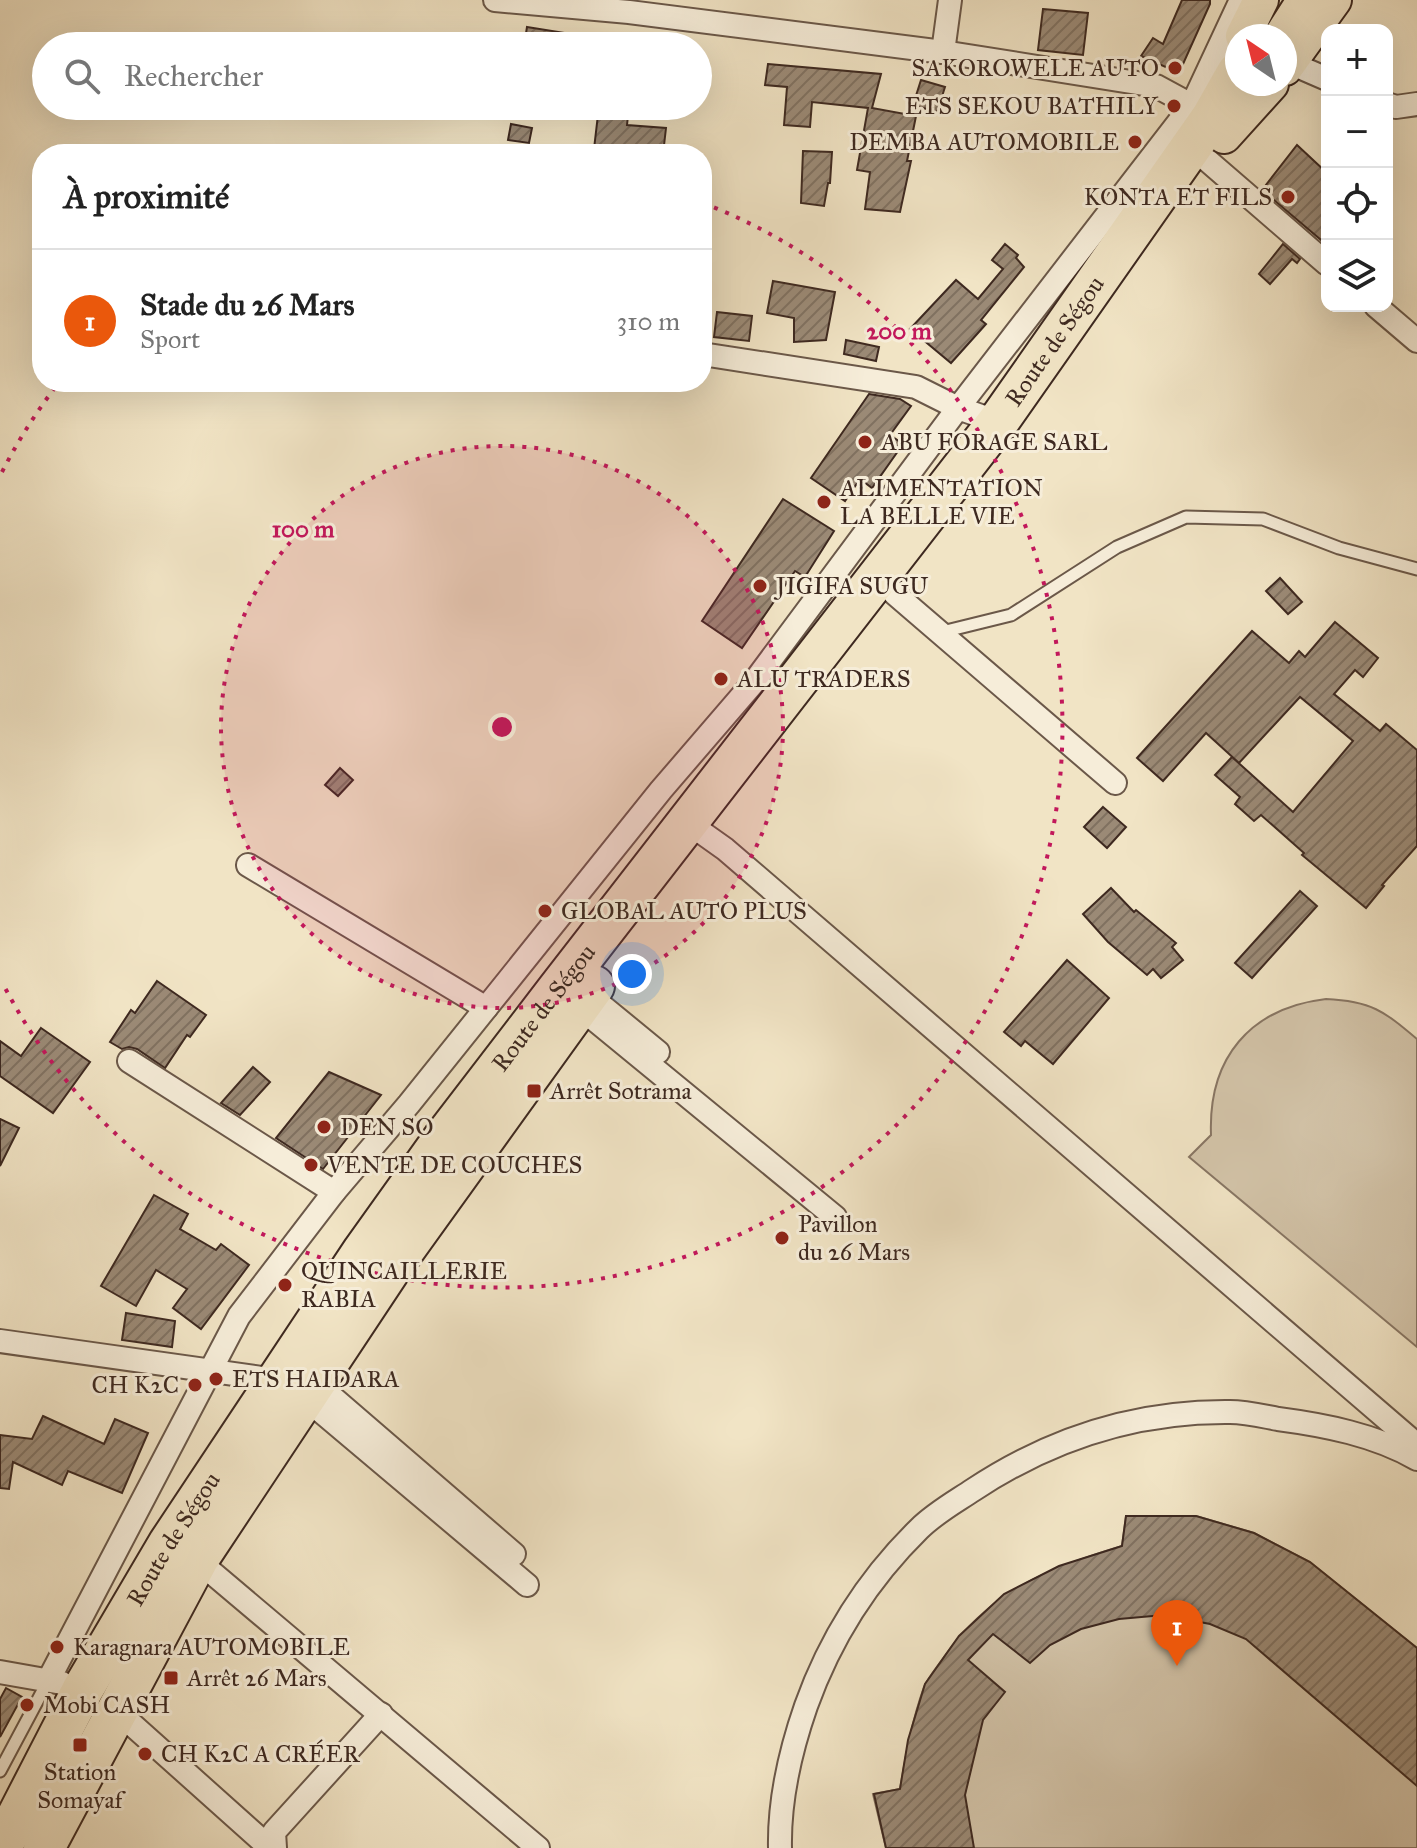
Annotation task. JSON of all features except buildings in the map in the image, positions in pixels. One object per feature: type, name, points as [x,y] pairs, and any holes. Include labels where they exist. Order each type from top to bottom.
[{"type":"highway","points":[[1266,24],[1281,0]]},
{"type":"highway","name":"Route de Ségou","points":[[1297,28],[1308,0]]},
{"type":"highway","name":"Route de Ségou","points":[[1,1848],[66,1684],[184,1551],[296,1380],[363,1251],[443,1139],[573,992],[697,829],[998,422],[1224,103]]},
{"type":"highway","name":"Route de Ségou","points":[[697,829],[895,594],[1162,231],[1224,103]]},
{"type":"highway","name":"Route de Ségou","points":[[44,1848],[118,1712],[184,1551]]},
{"type":"main road","points":[[1249,24],[1261,0]]},
{"type":"main road","name":"Route de Ségou","points":[[1297,46],[1334,0]]},
{"type":"street","points":[[495,0],[629,12],[943,52],[1156,86],[1224,103],[1321,255]]},
{"type":"street","points":[[943,52],[950,0]]},
{"type":"street","points":[[0,1672],[66,1684],[210,1370],[239,1316],[334,1192],[409,1104],[661,790],[754,682],[958,408],[1224,103],[1241,0]]},
{"type":"street","points":[[1297,68],[1321,77]]},
{"type":"street","points":[[1393,106],[1417,104]]},
{"type":"street","points":[[1383,312],[1417,341]]},
{"type":"street","points":[[712,356],[916,387],[958,408],[998,422]]},
{"type":"street","points":[[895,594],[1115,783]]},
{"type":"street","points":[[697,829],[748,869],[1417,1445]]},
{"type":"street","points":[[248,865],[486,1008]]},
{"type":"street","points":[[573,992],[840,1212]]},
{"type":"street","points":[[129,1061],[334,1192]]},
{"type":"street","points":[[0,1341],[296,1380],[531,1579]]},
{"type":"street","points":[[780,1848],[780,1817],[787,1772],[799,1728],[816,1677],[851,1610],[882,1569],[921,1526],[1002,1471],[1052,1446],[1110,1426],[1171,1416],[1232,1412],[1303,1422],[1356,1435],[1417,1459]]},
{"type":"street","points":[[184,1551],[538,1848]]},
{"type":"street","points":[[118,1712],[273,1848]]},
{"type":"street","points":[[273,1848],[274,1832],[381,1714]]},
{"type":"lane","points":[[940,633],[1011,615],[1117,547],[1186,517],[1263,519],[1339,548],[1417,569]]},
{"type":"lane","points":[[0,1771],[66,1684]]},
{"type":"shaded area","points":[[1326,999],[1355,1002],[1376,1009],[1417,1039],[1417,1347],[1189,1157],[1211,1135],[1217,1083],[1226,1061],[1239,1042],[1255,1026],[1276,1013],[1299,1004]]},
{"type":"shaded area","points":[[1126,1516],[1196,1516],[1254,1533],[1310,1562],[1417,1648],[1417,1848],[886,1848],[873,1794],[900,1789],[916,1712],[924,1687],[934,1671],[962,1634],[1001,1598],[1045,1574],[1122,1546]]},
{"type":"place","name":"SAKOROWELE AUTO","points":[[1175,68]]},
{"type":"place","name":"ETS SEKOU BATHILY","points":[[1174,106]]},
{"type":"place","name":"DEMBA AUTOMOBILE","points":[[1135,142]]},
{"type":"place","name":"KONTA ET FILS","points":[[1288,197]]},
{"type":"place","name":"ABU FORAGE SARL","points":[[865,442]]},
{"type":"place","name":"ALIMENTATION LA BELLE VIE","points":[[824,502]]},
{"type":"place","name":"JIGIFA SUGU","points":[[760,586]]},
{"type":"place","name":"ALU TRADERS","points":[[721,679]]},
{"type":"place","name":"GLOBAL AUTO PLUS","points":[[545,911]]},
{"type":"place","name":"Arrêt Sotrama","points":[[534,1091]]},
{"type":"place","name":"DEN SO","points":[[324,1127]]},
{"type":"place","name":"VENTE DE COUCHES","points":[[311,1165]]},
{"type":"place","name":"Pavillon du 26 Mars","points":[[782,1238]]},
{"type":"place","name":"QUINCAILLERIE RABIA","points":[[285,1285]]},
{"type":"place","name":"ETS HAIDARA","points":[[216,1379]]},
{"type":"place","name":"CH K2C","points":[[195,1385]]},
{"type":"place","name":"Karagnara AUTOMOBILE","points":[[57,1647]]},
{"type":"place","name":"Stade du 26 Mars","points":[[1177,1666]]},
{"type":"place","name":"Arrêt 26 Mars","points":[[171,1678]]},
{"type":"place","name":"Mobi CASH","points":[[27,1705]]},
{"type":"place","name":"Station Somayaf","points":[[80,1745]]},
{"type":"place","name":"CH K2C A CRÉER","points":[[145,1754]]}]
